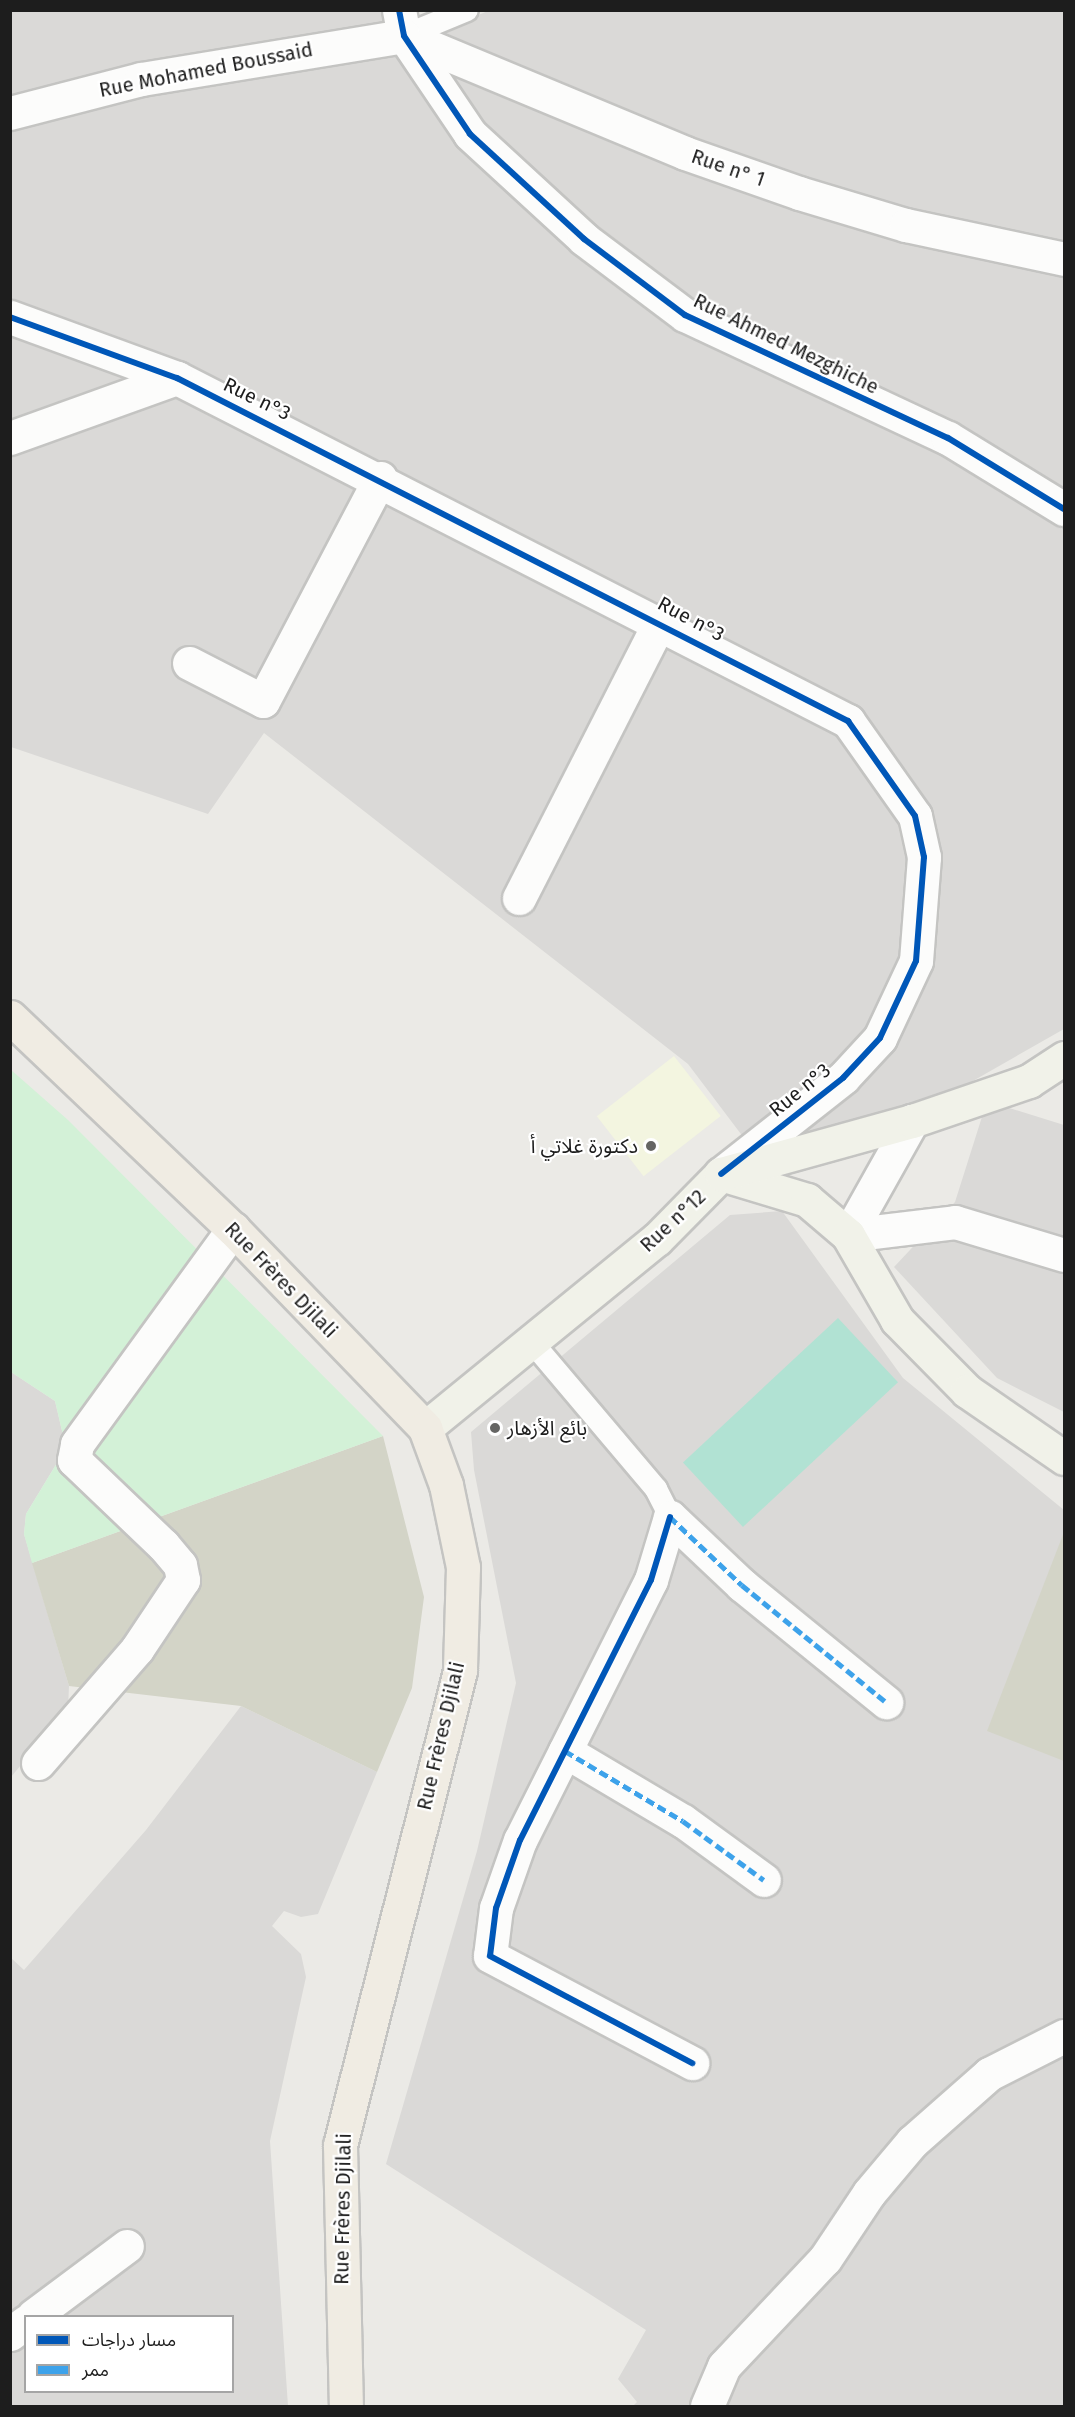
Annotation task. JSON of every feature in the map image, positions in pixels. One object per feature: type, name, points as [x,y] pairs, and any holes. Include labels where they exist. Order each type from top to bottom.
[{"type":"main road","name":"Rue Frères Djilali","points":[[10,1017],[233,1229],[425,1428],[446,1485],[463,1567],[460,1671],[340,2145],[346,2406]]},
{"type":"main road","name":"Rue n°12","points":[[425,1428],[657,1239],[722,1174],[912,1121],[1029,1081],[1065,1058]]},
{"type":"main road","points":[[722,1174],[807,1200],[848,1235],[897,1320],[967,1391],[1065,1458]]},
{"type":"street","name":"Rue Mohamed Boussaid","points":[[10,113],[141,79],[402,23]]},
{"type":"street","name":"Rue n° 1","points":[[402,23],[685,153],[799,193],[906,225],[1065,259]]},
{"type":"street","name":"Rue Ahmed Mezghiche","points":[[402,23],[470,134],[584,239],[685,315],[948,438],[1065,509]]},
{"type":"street","name":"Rue n°3","points":[[10,316],[177,378],[380,478],[660,621],[848,721],[915,816],[924,858],[916,962],[880,1038],[843,1078],[722,1174]]},
{"type":"street","points":[[10,438],[177,378]]},
{"type":"street","points":[[189,663],[263,701],[380,478]]},
{"type":"street","points":[[519,898],[660,621]]},
{"type":"street","points":[[1029,1081],[1065,1076]]},
{"type":"street","points":[[848,1235],[912,1121]]},
{"type":"street","points":[[848,1235],[955,1222],[1065,1255]]},
{"type":"street","points":[[38,1763],[137,1649],[183,1580],[180,1565],[163,1545],[74,1460],[76,1444],[233,1229]]},
{"type":"street","points":[[692,2063],[490,1956],[496,1908],[520,1840],[651,1580],[670,1517],[742,1585],[886,1702]]},
{"type":"street","points":[[565,1751],[683,1821],[764,1880]]},
{"type":"street","points":[[707,2406],[724,2366],[825,2259],[869,2193],[912,2142],[989,2074],[1065,2036]]},
{"type":"street","points":[[34,2315],[127,2246]]},
{"type":"street","points":[[10,2334],[24,2324]]},
{"type":"lane","points":[[402,23],[468,10]]},
{"type":"lane","points":[[531,1341],[656,1489],[670,1517]]},
{"type":"shaded area","points":[[11,11],[391,11],[403,46],[488,11],[1064,11],[1064,1029],[943,1098],[753,1150],[688,1064],[264,733],[208,814],[11,747]]},
{"type":"shaded area","name":"دكتورة غلاتي أ","points":[[674,1056],[721,1116],[644,1176],[597,1116]]},
{"type":"shaded area","points":[[10,1069],[68,1120],[383,1436],[32,1563],[24,1534],[26,1514],[66,1448],[55,1401],[11,1372]]},
{"type":"shaded area","points":[[987,1101],[1064,1125],[1064,1412],[997,1378],[894,1267],[955,1202]]},
{"type":"shaded area","points":[[782,1211],[903,1378],[1064,1510],[1064,2406],[633,2406],[637,2402],[618,2379],[646,2330],[386,2164],[477,1851],[516,1683],[474,1470],[471,1432],[730,1215]]},
{"type":"shaded area","points":[[11,1372],[55,1401],[66,1448],[26,1514],[24,1534],[69,1686],[68,1708],[11,1777]]},
{"type":"shaded area","points":[[383,1436],[424,1597],[412,1688],[377,1772],[241,1706],[69,1686],[32,1563]]},
{"type":"shaded area","points":[[1064,1532],[1064,1761],[987,1731]]},
{"type":"shaded area","points":[[241,1706],[377,1772],[318,1914],[301,1917],[284,1911],[272,1926],[301,1954],[306,1977],[270,2141],[288,2406],[11,2406],[10,1957],[24,1970],[146,1830]]},
{"type":"green space","points":[[838,1318],[898,1382],[743,1527],[683,1463]]},
{"type":"marked path","points":[[670,1517],[742,1585],[886,1702]]},
{"type":"marked path","points":[[565,1751],[683,1821],[764,1880]]},
{"type":"cycle path","points":[[399,10],[404,36],[470,134],[584,239],[685,315],[948,438],[1064,509]]},
{"type":"cycle path","points":[[10,317],[177,378],[848,721],[915,816],[924,857],[916,961],[880,1038],[843,1078],[721,1174]]},
{"type":"cycle path","points":[[670,1517],[651,1580],[520,1840],[496,1908],[490,1956],[692,2063]]},
{"type":"place","name":"دكتورة غلاتي أ","points":[[651,1146]]},
{"type":"place","name":"بائع الأزهار","points":[[495,1428]]}]
